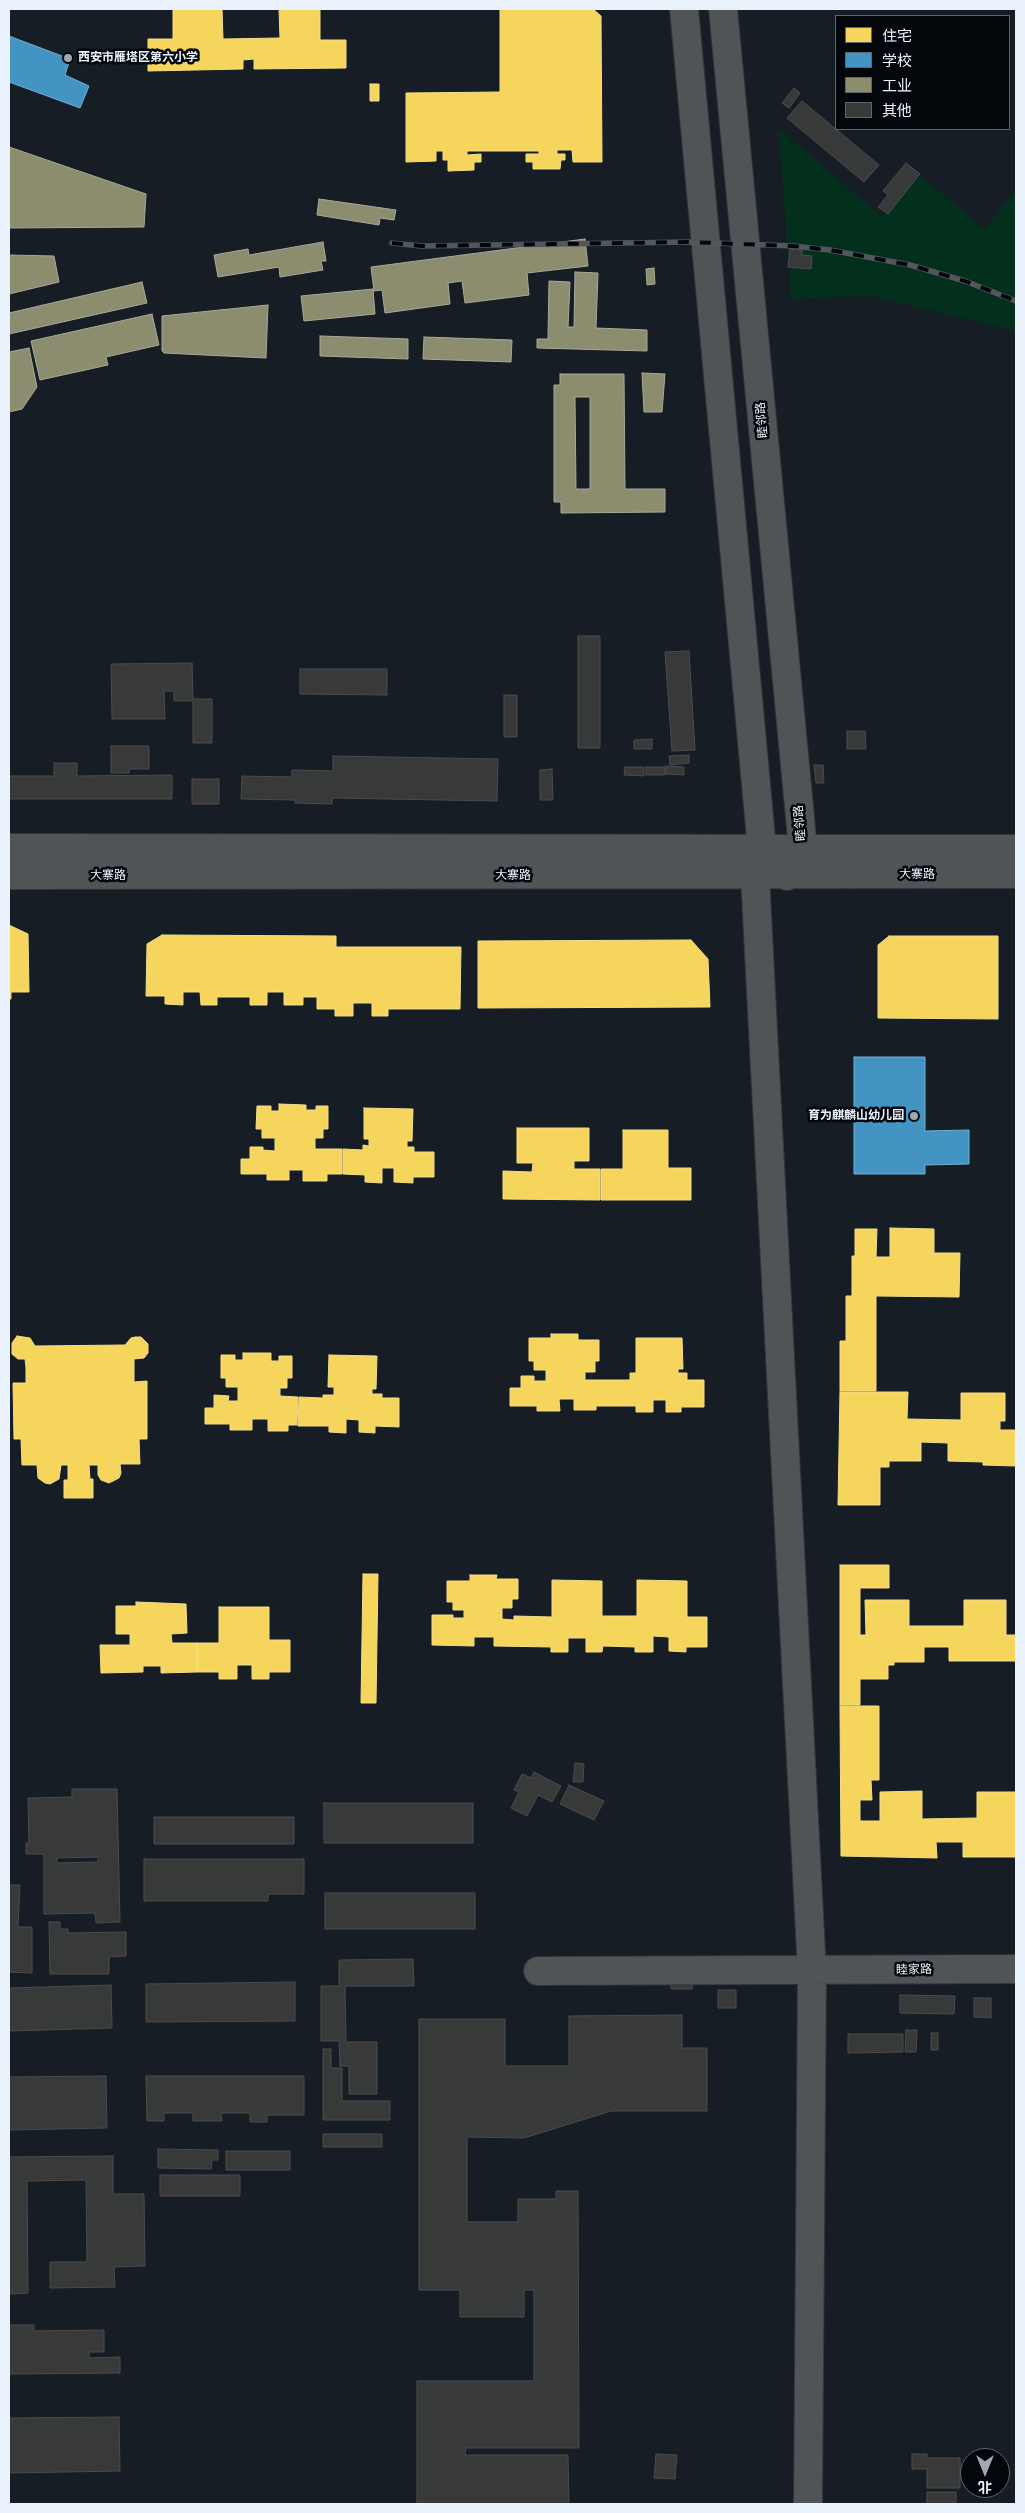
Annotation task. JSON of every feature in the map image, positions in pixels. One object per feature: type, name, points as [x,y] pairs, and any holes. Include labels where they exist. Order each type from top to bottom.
[{"type":"street","points":[[684,9],[762,849],[787,876]]},
{"type":"street","name":"睦邻路","points":[[723,9],[803,849],[787,876]]},
{"type":"street","name":"大寨路","points":[[9,848],[1016,849]]},
{"type":"street","name":"大寨路","points":[[9,875],[787,876],[1016,874]]},
{"type":"street","points":[[755,876],[812,1972],[808,2504]]},
{"type":"street","name":"睦家路","points":[[538,1971],[812,1972],[1016,1969]]},
{"type":"green space","points":[[779,129],[882,217],[920,176],[985,229],[1016,189],[1016,331],[870,296],[791,299]]},
{"type":"building: 住宅","points":[[173,9],[222,9],[223,39],[280,38],[279,9],[320,9],[320,40],[346,40],[346,68],[254,69],[254,59],[243,60],[243,69],[148,71],[148,39],[173,39]]},
{"type":"building: 住宅","points":[[500,9],[593,9],[601,16],[602,162],[573,162],[572,150],[557,150],[557,154],[565,154],[565,160],[561,160],[560,169],[533,169],[533,162],[526,162],[526,154],[539,154],[539,151],[467,151],[467,155],[481,154],[481,162],[474,162],[474,170],[448,171],[448,160],[443,160],[443,151],[436,151],[436,161],[406,162],[406,93],[500,92]]},
{"type":"building: 住宅","points":[[370,84],[379,84],[379,101],[370,101]]},
{"type":"building: 住宅","points":[[9,925],[28,934],[29,992],[11,992],[11,999],[9,999]]},
{"type":"building: 住宅","points":[[162,935],[336,936],[336,947],[461,947],[460,1009],[388,1009],[388,1016],[372,1016],[372,1003],[353,1003],[353,1016],[335,1016],[335,1009],[317,1009],[317,997],[303,997],[303,1005],[284,1005],[284,992],[267,992],[267,1005],[250,1005],[250,997],[217,997],[217,1005],[201,1005],[200,992],[183,992],[183,1005],[165,1004],[165,996],[146,996],[147,944]]},
{"type":"building: 住宅","points":[[889,936],[998,936],[998,1019],[878,1018],[878,945]]},
{"type":"building: 住宅","points":[[691,940],[708,959],[710,1007],[478,1008],[478,941]]},
{"type":"building: 住宅","points":[[279,1104],[306,1105],[306,1110],[316,1110],[316,1106],[328,1106],[328,1129],[323,1129],[323,1138],[315,1138],[315,1149],[342,1149],[342,1174],[327,1174],[327,1181],[303,1181],[303,1170],[289,1170],[289,1180],[267,1180],[267,1174],[241,1174],[241,1159],[250,1159],[250,1147],[263,1147],[263,1150],[275,1151],[275,1138],[262,1138],[262,1129],[256,1129],[257,1106],[271,1106],[271,1111],[279,1111]]},
{"type":"building: 住宅","points":[[364,1108],[413,1109],[412,1141],[407,1141],[407,1147],[414,1147],[414,1152],[434,1152],[434,1177],[413,1177],[413,1183],[394,1182],[394,1168],[382,1168],[382,1183],[365,1182],[365,1175],[343,1174],[343,1149],[363,1150],[363,1145],[369,1146],[369,1139],[364,1139]]},
{"type":"building: 住宅","points":[[517,1128],[589,1128],[589,1161],[574,1161],[574,1169],[600,1169],[600,1200],[503,1199],[503,1171],[532,1172],[533,1163],[517,1163]]},
{"type":"building: 住宅","points":[[623,1130],[668,1130],[668,1168],[691,1168],[691,1200],[601,1200],[601,1169],[623,1169]]},
{"type":"building: 住宅","points":[[890,1228],[934,1229],[934,1253],[960,1253],[959,1297],[876,1296],[876,1391],[840,1391],[840,1341],[846,1341],[846,1296],[852,1296],[852,1256],[855,1256],[855,1229],[877,1229],[876,1257],[890,1257]]},
{"type":"building: 住宅","points":[[551,1334],[578,1334],[578,1340],[599,1340],[599,1361],[595,1361],[595,1372],[585,1372],[585,1380],[630,1380],[630,1373],[636,1373],[636,1338],[682,1338],[683,1369],[678,1369],[678,1373],[687,1373],[687,1380],[704,1380],[704,1407],[681,1407],[681,1412],[666,1412],[666,1400],[653,1400],[653,1412],[636,1412],[636,1406],[596,1406],[596,1410],[574,1410],[574,1399],[559,1399],[560,1411],[537,1411],[537,1406],[510,1406],[510,1388],[521,1388],[521,1376],[534,1376],[534,1381],[546,1381],[546,1370],[534,1370],[534,1361],[529,1361],[529,1338],[551,1338]]},
{"type":"building: 住宅","points":[[17,1336],[30,1338],[35,1346],[125,1345],[131,1338],[135,1337],[141,1337],[148,1344],[148,1353],[144,1358],[134,1359],[134,1382],[147,1381],[147,1439],[139,1439],[140,1464],[120,1464],[121,1473],[119,1478],[109,1483],[101,1480],[98,1475],[98,1465],[89,1465],[90,1479],[93,1479],[93,1498],[64,1498],[64,1480],[68,1480],[68,1465],[61,1465],[59,1479],[50,1484],[38,1478],[37,1465],[22,1465],[21,1439],[14,1439],[13,1383],[26,1383],[26,1367],[25,1359],[18,1359],[12,1354],[12,1343]]},
{"type":"building: 住宅","points":[[243,1353],[271,1353],[271,1361],[279,1361],[279,1356],[292,1356],[292,1378],[287,1378],[287,1388],[280,1388],[280,1396],[298,1397],[297,1425],[288,1425],[288,1431],[268,1431],[268,1419],[252,1419],[252,1430],[230,1430],[230,1424],[205,1424],[205,1408],[214,1408],[214,1395],[229,1396],[228,1401],[238,1401],[238,1387],[226,1387],[226,1378],[221,1378],[221,1355],[235,1355],[235,1360],[243,1360]]},
{"type":"building: 住宅","points":[[329,1355],[377,1356],[376,1389],[372,1389],[372,1394],[382,1394],[382,1398],[399,1398],[399,1427],[375,1426],[375,1433],[359,1432],[359,1420],[346,1419],[346,1433],[329,1432],[329,1426],[298,1426],[299,1397],[323,1398],[323,1395],[334,1395],[334,1387],[328,1387]]},
{"type":"building: 住宅","points":[[840,1392],[908,1392],[907,1419],[961,1420],[961,1393],[1005,1393],[1005,1421],[1000,1421],[1000,1430],[1015,1430],[1015,1466],[983,1465],[983,1462],[948,1461],[948,1443],[921,1442],[921,1461],[889,1461],[889,1467],[880,1467],[880,1505],[838,1505]]},
{"type":"building: 住宅","points":[[840,1565],[889,1565],[889,1588],[860,1588],[860,1635],[866,1635],[865,1600],[909,1600],[909,1626],[964,1626],[964,1600],[1006,1600],[1006,1635],[1016,1635],[1016,1661],[949,1661],[949,1647],[924,1647],[924,1662],[894,1662],[894,1665],[888,1665],[888,1679],[860,1679],[860,1705],[840,1705]]},
{"type":"building: 住宅","points":[[363,1574],[378,1574],[376,1703],[361,1703]]},
{"type":"building: 住宅","points":[[470,1575],[497,1575],[496,1579],[518,1579],[518,1599],[512,1599],[512,1608],[502,1608],[502,1619],[514,1620],[514,1616],[552,1617],[552,1580],[602,1581],[602,1616],[637,1616],[637,1580],[687,1581],[687,1617],[707,1617],[707,1647],[686,1647],[686,1652],[669,1651],[669,1637],[653,1636],[653,1652],[635,1652],[635,1647],[603,1646],[602,1652],[586,1652],[586,1638],[568,1638],[568,1652],[551,1652],[551,1647],[494,1646],[494,1637],[474,1637],[474,1646],[432,1645],[432,1615],[453,1615],[453,1618],[464,1618],[464,1610],[453,1610],[453,1602],[447,1602],[447,1581],[470,1581]]},
{"type":"building: 住宅","points":[[136,1602],[186,1604],[187,1633],[171,1634],[172,1643],[197,1643],[197,1672],[161,1673],[161,1666],[143,1666],[143,1672],[101,1673],[100,1645],[130,1645],[130,1634],[116,1634],[116,1606],[136,1606]]},
{"type":"building: 住宅","points":[[219,1607],[269,1607],[269,1640],[290,1640],[290,1672],[269,1672],[269,1679],[252,1679],[252,1665],[237,1665],[237,1679],[219,1679],[219,1672],[197,1672],[197,1643],[219,1643]]},
{"type":"building: 住宅","points":[[840,1706],[879,1706],[879,1780],[871,1780],[872,1800],[860,1800],[860,1821],[880,1821],[880,1792],[922,1791],[922,1819],[977,1818],[977,1792],[1016,1792],[1016,1857],[963,1857],[963,1842],[936,1842],[937,1858],[841,1856]]},
{"type":"building: 学校","points":[[9,36],[70,59],[65,75],[89,86],[80,108],[9,82]]},
{"type":"building: 学校","points":[[854,1057],[925,1057],[925,1131],[969,1130],[969,1164],[925,1165],[925,1174],[854,1174]]},
{"type":"building: 工业","points":[[9,147],[146,194],[144,227],[9,228]]},
{"type":"building: 工业","points":[[319,199],[396,210],[394,220],[380,218],[379,225],[317,215]]},
{"type":"building: 工业","points":[[585,239],[588,266],[527,273],[529,295],[465,303],[462,281],[448,283],[450,304],[385,313],[382,290],[374,291],[371,267]]},
{"type":"building: 工业","points":[[323,242],[326,261],[321,261],[323,270],[280,277],[279,267],[218,277],[214,255],[248,249],[249,255]]},
{"type":"building: 工业","points":[[9,255],[54,256],[59,282],[9,294]]},
{"type":"building: 工业","points":[[654,268],[655,284],[647,285],[646,269]]},
{"type":"building: 工业","points":[[575,272],[598,273],[596,328],[647,330],[647,351],[537,348],[537,339],[548,339],[549,281],[570,282],[568,327],[574,327]]},
{"type":"building: 工业","points":[[142,282],[147,303],[9,334],[9,313]]},
{"type":"building: 工业","points":[[373,289],[375,314],[304,321],[301,296]]},
{"type":"building: 工业","points":[[268,305],[266,358],[164,353],[162,351],[162,316]]},
{"type":"building: 工业","points":[[152,314],[159,345],[106,357],[108,365],[40,380],[31,341]]},
{"type":"building: 工业","points":[[320,336],[408,339],[408,359],[320,356]]},
{"type":"building: 工业","points":[[424,337],[512,340],[511,362],[423,359]]},
{"type":"building: 工业","points":[[29,348],[37,387],[22,409],[9,412],[9,352]]},
{"type":"building: 工业","points":[[642,373],[665,374],[662,412],[644,412]]},
{"type":"building: 工业","points":[[560,374],[624,374],[625,489],[665,489],[665,512],[561,513],[561,502],[554,502],[554,385],[560,385]],"holes":[[[575,397],[590,397],[590,489],[576,489]]]},
{"type":"building: 其他","points":[[794,88],[800,93],[789,108],[782,103]]},
{"type":"building: 其他","points":[[802,101],[879,165],[864,182],[787,118]]},
{"type":"building: 其他","points":[[906,163],[920,174],[888,214],[878,207],[888,195],[883,191]]},
{"type":"building: 其他","points":[[790,249],[802,250],[802,255],[812,256],[811,269],[788,267]]},
{"type":"building: 其他","points":[[578,636],[600,636],[600,748],[578,748]]},
{"type":"building: 其他","points":[[689,651],[695,750],[672,751],[665,652]]},
{"type":"building: 其他","points":[[192,663],[193,699],[212,699],[212,743],[193,743],[193,701],[174,701],[174,691],[164,691],[165,719],[112,719],[111,664]]},
{"type":"building: 其他","points":[[300,669],[387,669],[387,695],[300,694]]},
{"type":"building: 其他","points":[[504,695],[517,695],[517,737],[504,737]]},
{"type":"building: 其他","points":[[847,731],[865,731],[866,749],[847,749]]},
{"type":"building: 其他","points":[[652,739],[652,749],[634,749],[634,740]]},
{"type":"building: 其他","points":[[111,746],[149,746],[149,769],[129,769],[129,773],[111,773]]},
{"type":"building: 其他","points":[[689,755],[689,763],[670,765],[669,756]]},
{"type":"building: 其他","points":[[333,756],[498,759],[497,801],[332,798],[332,804],[295,803],[295,800],[241,799],[242,776],[292,777],[292,770],[333,771]]},
{"type":"building: 其他","points":[[54,763],[77,763],[77,776],[172,775],[172,799],[9,799],[9,776],[54,776]]},
{"type":"building: 其他","points":[[814,765],[823,765],[824,783],[816,783]]},
{"type":"building: 其他","points":[[666,766],[684,767],[684,775],[666,774]]},
{"type":"building: 其他","points":[[625,767],[644,767],[644,776],[624,775]]},
{"type":"building: 其他","points":[[646,767],[665,767],[665,775],[646,775]]},
{"type":"building: 其他","points":[[552,769],[553,800],[540,800],[540,770]]},
{"type":"building: 其他","points":[[192,779],[219,779],[219,804],[192,804]]},
{"type":"building: 其他","points":[[575,1763],[584,1764],[583,1782],[573,1782]]},
{"type":"building: 其他","points":[[534,1772],[561,1786],[552,1802],[538,1795],[527,1816],[511,1808],[519,1792],[514,1790],[522,1774],[531,1778]]},
{"type":"building: 其他","points":[[569,1785],[604,1801],[594,1820],[560,1804]]},
{"type":"building: 其他","points":[[72,1789],[117,1789],[120,1922],[96,1923],[95,1913],[44,1914],[44,1854],[26,1854],[26,1843],[29,1843],[28,1798],[72,1797]],"holes":[[[98,1857],[98,1862],[57,1863],[57,1858]]]},
{"type":"building: 其他","points":[[324,1803],[473,1803],[473,1843],[324,1843]]},
{"type":"building: 其他","points":[[154,1817],[294,1817],[294,1844],[154,1844]]},
{"type":"building: 其他","points":[[144,1859],[304,1859],[304,1894],[268,1894],[268,1901],[144,1901]]},
{"type":"building: 其他","points":[[9,1885],[20,1885],[18,1927],[32,1927],[32,1973],[9,1972]]},
{"type":"building: 其他","points":[[325,1893],[475,1893],[475,1929],[325,1929]]},
{"type":"building: 其他","points":[[49,1922],[60,1922],[60,1929],[68,1929],[68,1933],[126,1932],[126,1956],[109,1957],[109,1974],[50,1974]]},
{"type":"building: 其他","points":[[413,1959],[414,1986],[345,1986],[346,2042],[377,2042],[377,2094],[349,2094],[349,2066],[340,2066],[339,2041],[321,2041],[321,1986],[339,1986],[339,1960]]},
{"type":"building: 其他","points":[[671,1976],[693,1976],[692,1989],[671,1989]]},
{"type":"building: 其他","points":[[295,1982],[295,2021],[146,2022],[146,1984]]},
{"type":"building: 其他","points":[[111,1985],[112,2028],[9,2031],[9,1988]]},
{"type":"building: 其他","points":[[718,1990],[736,1990],[736,2008],[718,2008]]},
{"type":"building: 其他","points":[[900,1995],[955,1996],[954,2014],[900,2013]]},
{"type":"building: 其他","points":[[974,1998],[991,1998],[991,2018],[974,2017]]},
{"type":"building: 其他","points":[[682,2015],[682,2048],[707,2048],[707,2111],[611,2111],[524,2138],[467,2137],[467,2222],[518,2222],[518,2199],[556,2199],[556,2191],[578,2191],[579,2448],[466,2448],[465,2455],[568,2455],[569,2504],[417,2504],[417,2381],[534,2381],[534,2290],[524,2290],[524,2317],[460,2317],[460,2290],[419,2290],[419,2019],[505,2019],[505,2066],[569,2066],[569,2016]]},
{"type":"building: 其他","points":[[906,2030],[917,2030],[916,2052],[905,2052]]},
{"type":"building: 其他","points":[[931,2033],[938,2033],[938,2050],[931,2050]]},
{"type":"building: 其他","points":[[848,2034],[903,2034],[903,2052],[848,2053]]},
{"type":"building: 其他","points":[[323,2049],[331,2049],[331,2068],[342,2068],[342,2101],[390,2101],[390,2120],[323,2120]]},
{"type":"building: 其他","points":[[106,2076],[107,2128],[9,2130],[9,2077]]},
{"type":"building: 其他","points":[[146,2076],[304,2076],[304,2115],[267,2115],[267,2122],[250,2122],[250,2113],[221,2113],[222,2121],[193,2121],[193,2113],[164,2113],[164,2121],[147,2121]]},
{"type":"building: 其他","points":[[323,2134],[382,2134],[382,2147],[323,2147]]},
{"type":"building: 其他","points":[[158,2149],[218,2150],[218,2160],[212,2160],[211,2169],[158,2168]]},
{"type":"building: 其他","points":[[226,2151],[290,2151],[290,2170],[226,2170]]},
{"type":"building: 其他","points":[[113,2156],[113,2194],[144,2194],[145,2266],[114,2267],[115,2287],[50,2288],[50,2262],[87,2262],[86,2180],[27,2181],[28,2293],[9,2294],[9,2157]]},
{"type":"building: 其他","points":[[160,2175],[240,2175],[240,2196],[160,2196]]},
{"type":"building: 其他","points":[[9,2325],[34,2325],[34,2331],[104,2330],[104,2352],[89,2352],[89,2358],[120,2357],[120,2373],[9,2374]]},
{"type":"building: 其他","points":[[119,2417],[120,2471],[9,2473],[9,2418]]},
{"type":"building: 其他","points":[[656,2454],[677,2455],[675,2479],[654,2478]]},
{"type":"building: 其他","points":[[912,2454],[927,2454],[927,2458],[960,2458],[960,2488],[927,2488],[927,2469],[912,2469]]},
{"type":"building: 其他","points":[[927,2492],[956,2492],[956,2504],[927,2504]]},
{"type":"railway","points":[[392,243],[421,246],[688,242],[793,246],[830,250],[910,265],[965,281],[1016,301]]},
{"type":"place","name":"西安市雁塔区第六小学","points":[[68,58]]},
{"type":"place","name":"育为麒麟山幼儿园","points":[[914,1116]]}]
